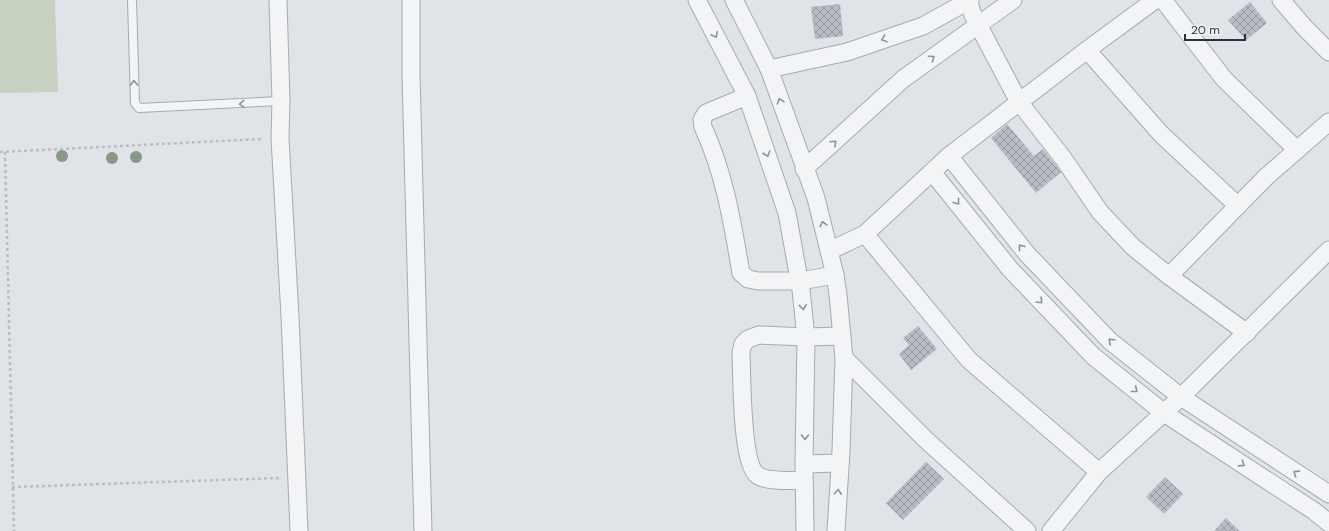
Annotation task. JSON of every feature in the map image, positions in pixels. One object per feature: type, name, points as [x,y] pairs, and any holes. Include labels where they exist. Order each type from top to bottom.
[{"type":"street","points":[[278,0],[281,101],[280,138],[300,531]]},
{"type":"street","points":[[411,0],[411,75],[423,531]]},
{"type":"street","points":[[734,0],[769,69],[804,169],[816,198],[835,275],[844,358],[836,531]]},
{"type":"street","points":[[769,69],[847,52],[923,26],[969,0],[973,15],[1019,102],[1063,158],[1100,212],[1132,247],[1247,333]]},
{"type":"street","points":[[804,169],[903,78],[1013,0]]},
{"type":"street","points":[[829,251],[865,234],[949,156],[1155,0]]},
{"type":"street","points":[[1163,0],[1224,78],[1297,150]]},
{"type":"street","points":[[1282,0],[1305,28],[1329,52]]},
{"type":"street","points":[[703,2],[747,96],[787,213],[800,281],[806,337],[804,464],[805,531]]},
{"type":"street","points":[[1087,50],[1161,134],[1238,206]]},
{"type":"street","points":[[747,96],[706,113],[702,120],[703,127],[721,173],[730,206],[741,273],[748,279],[758,281],[800,281],[835,275]]},
{"type":"street","points":[[1169,276],[1266,177],[1329,122]]},
{"type":"street","points":[[949,156],[1027,254],[1110,341],[1181,398],[1329,494]]},
{"type":"street","points":[[932,172],[1010,269],[1088,351],[1164,413],[1314,511],[1329,523]]},
{"type":"street","points":[[865,234],[969,360],[1099,472]]},
{"type":"street","points":[[1051,531],[1099,472],[1181,398],[1329,250]]},
{"type":"street","points":[[804,481],[764,479],[756,475],[751,467],[745,442],[741,352],[743,344],[748,339],[759,335],[806,337],[842,336]]},
{"type":"street","points":[[844,358],[925,439],[1027,531]]},
{"type":"street","points":[[804,464],[840,463]]},
{"type":"lane","points":[[132,0],[135,103],[139,108],[281,101]]},
{"type":"path","points":[[0,152],[280,138]]},
{"type":"path","points":[[5,152],[14,531]]},
{"type":"path","points":[[12,487],[297,478]]},
{"type":"green space","points":[[0,0],[55,0],[58,92],[0,93]]},
{"type":"building","points":[[1250,2],[1267,23],[1246,40],[1228,20]]},
{"type":"building","points":[[840,4],[843,36],[815,39],[811,7]]},
{"type":"building","points":[[1007,124],[1034,156],[1043,149],[1061,172],[1036,193],[991,138]]},
{"type":"building","points":[[918,326],[937,349],[911,370],[899,354],[909,345],[903,338]]},
{"type":"building","points":[[926,462],[944,479],[903,520],[886,503]]},
{"type":"building","points":[[1165,477],[1183,494],[1164,514],[1146,497]]},
{"type":"building","points":[[1226,518],[1240,531],[1214,531]]}]
